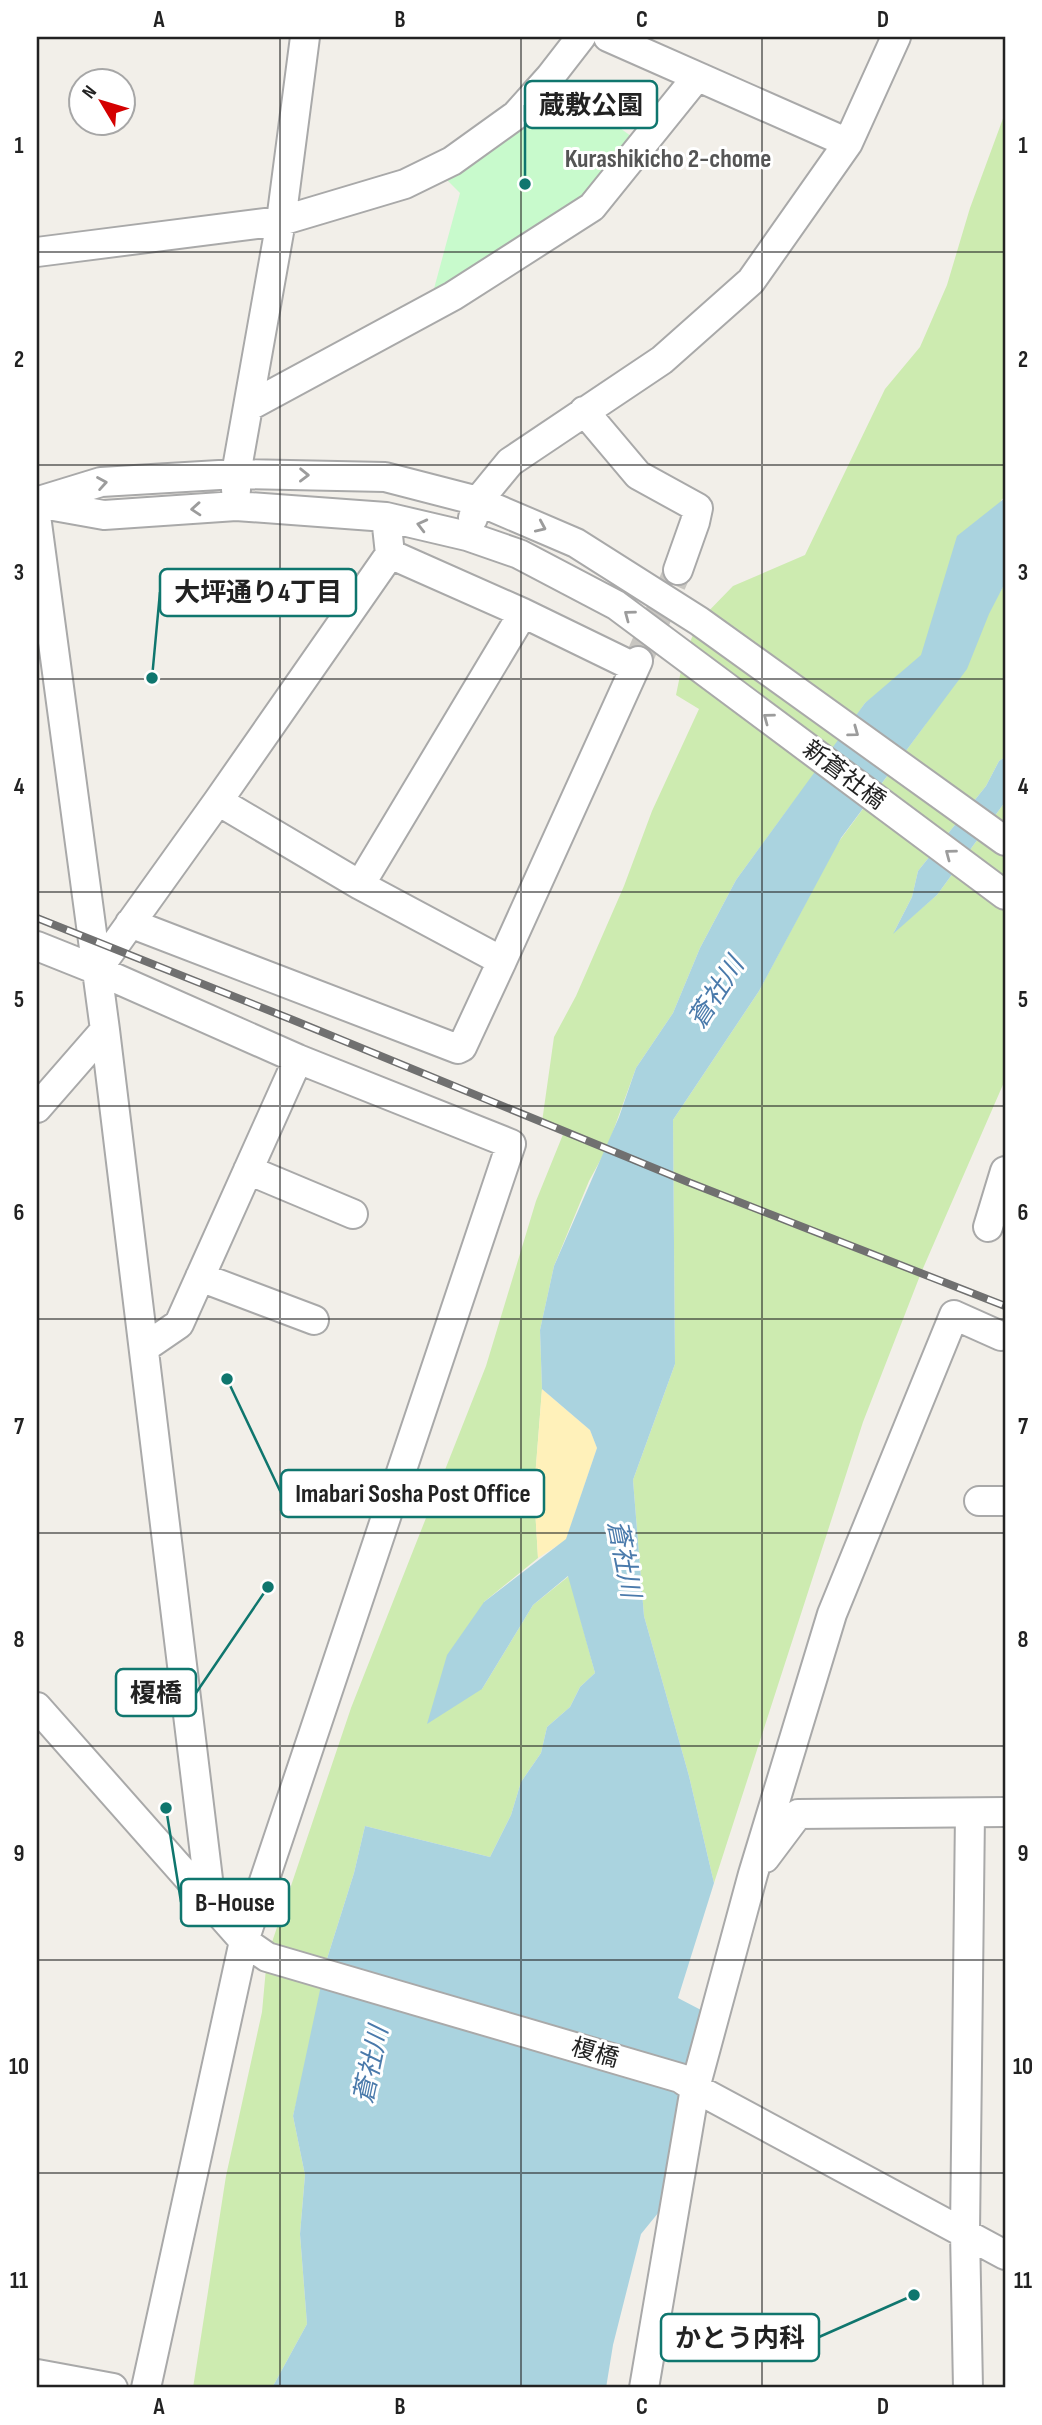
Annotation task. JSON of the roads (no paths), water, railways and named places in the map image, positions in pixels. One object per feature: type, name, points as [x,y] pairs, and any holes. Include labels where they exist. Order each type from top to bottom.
[{"type":"street","points":[[236,506],[236,474],[281,221],[305,37]]},
{"type":"street","points":[[37,252],[281,221],[405,184],[452,161],[516,115],[581,37]]},
{"type":"street","points":[[608,37],[848,143]]},
{"type":"street","points":[[467,536],[478,501],[510,462],[662,360],[751,281],[848,143],[896,37]]},
{"type":"street","points":[[248,407],[453,296],[592,207],[696,78]]},
{"type":"street","points":[[584,411],[638,475],[698,508],[678,570]]},
{"type":"street","name":"新蒼社橋","points":[[37,502],[101,482],[236,474],[385,477],[478,501],[576,543],[699,621],[1005,841]]},
{"type":"street","name":"新蒼社橋","points":[[37,502],[104,515],[236,506],[386,517],[467,536],[519,554],[616,605],[1005,895]]},
{"type":"street","points":[[97,970],[390,554],[386,517]]},
{"type":"street","points":[[37,523],[105,1030],[211,1904]]},
{"type":"street","points":[[130,923],[458,1049],[462,1048],[636,664],[390,554]]},
{"type":"street","points":[[360,885],[523,613]]},
{"type":"street","points":[[218,801],[360,885],[502,961]]},
{"type":"street","points":[[37,946],[298,1059],[511,1144],[244,1941],[146,2388]]},
{"type":"street","points":[[37,1108],[105,1030]]},
{"type":"street","points":[[144,1348],[179,1324],[298,1059]]},
{"type":"street","points":[[248,1170],[353,1214]]},
{"type":"street","points":[[988,1227],[1005,1171]]},
{"type":"street","points":[[200,1277],[314,1320]]},
{"type":"street","points":[[644,2388],[687,2083],[832,1614],[954,1315],[1001,1336]]},
{"type":"street","name":"榎橋","points":[[37,1707],[244,1941],[267,1957],[687,2083],[1005,2255]]},
{"type":"street","points":[[753,1874],[798,1814],[1005,1812]]},
{"type":"street","points":[[968,2388],[965,2232],[970,1814]]},
{"type":"street","points":[[37,2374],[113,2388]]},
{"type":"water","name":"蒼社川","points":[[1005,498],[1005,583],[989,614],[967,669],[841,838],[759,991],[673,1120],[675,1364],[633,1480],[644,1616],[689,1776],[714,1883],[678,1998],[701,2010],[663,2207],[641,2234],[613,2345],[606,2388],[272,2388],[307,2324],[300,2234],[305,2175],[293,2116],[326,1962],[354,1873],[365,1826],[490,1857],[511,1815],[521,1782],[541,1753],[547,1727],[570,1707],[580,1687],[595,1673],[568,1576],[533,1605],[482,1689],[427,1724],[447,1655],[484,1602],[566,1539],[597,1448],[590,1430],[542,1389],[540,1330],[554,1266],[619,1117],[636,1068],[673,1013],[700,948],[736,880],[865,703],[921,655],[957,536]]},
{"type":"water","points":[[1005,757],[1005,802],[937,895],[893,934],[912,897],[918,871],[986,786],[999,761]]},
{"type":"tunnel","points":[[638,661],[678,570]]},
{"type":"railway","points":[[37,918],[688,1182],[1005,1306]]},
{"type":"place","name":"蔵敷公園","points":[[525,184]]},
{"type":"place","name":"大坪通り4丁目","points":[[152,678]]},
{"type":"place","name":"Imabari Sosha Post Office","points":[[227,1379]]},
{"type":"place","name":"榎橋","points":[[268,1587]]},
{"type":"place","name":"B-House","points":[[166,1808]]},
{"type":"place","name":"かとう内科","points":[[914,2295]]},
{"type":"district","name":"Kurashikicho 2-chome","points":[[668,159]]}]
